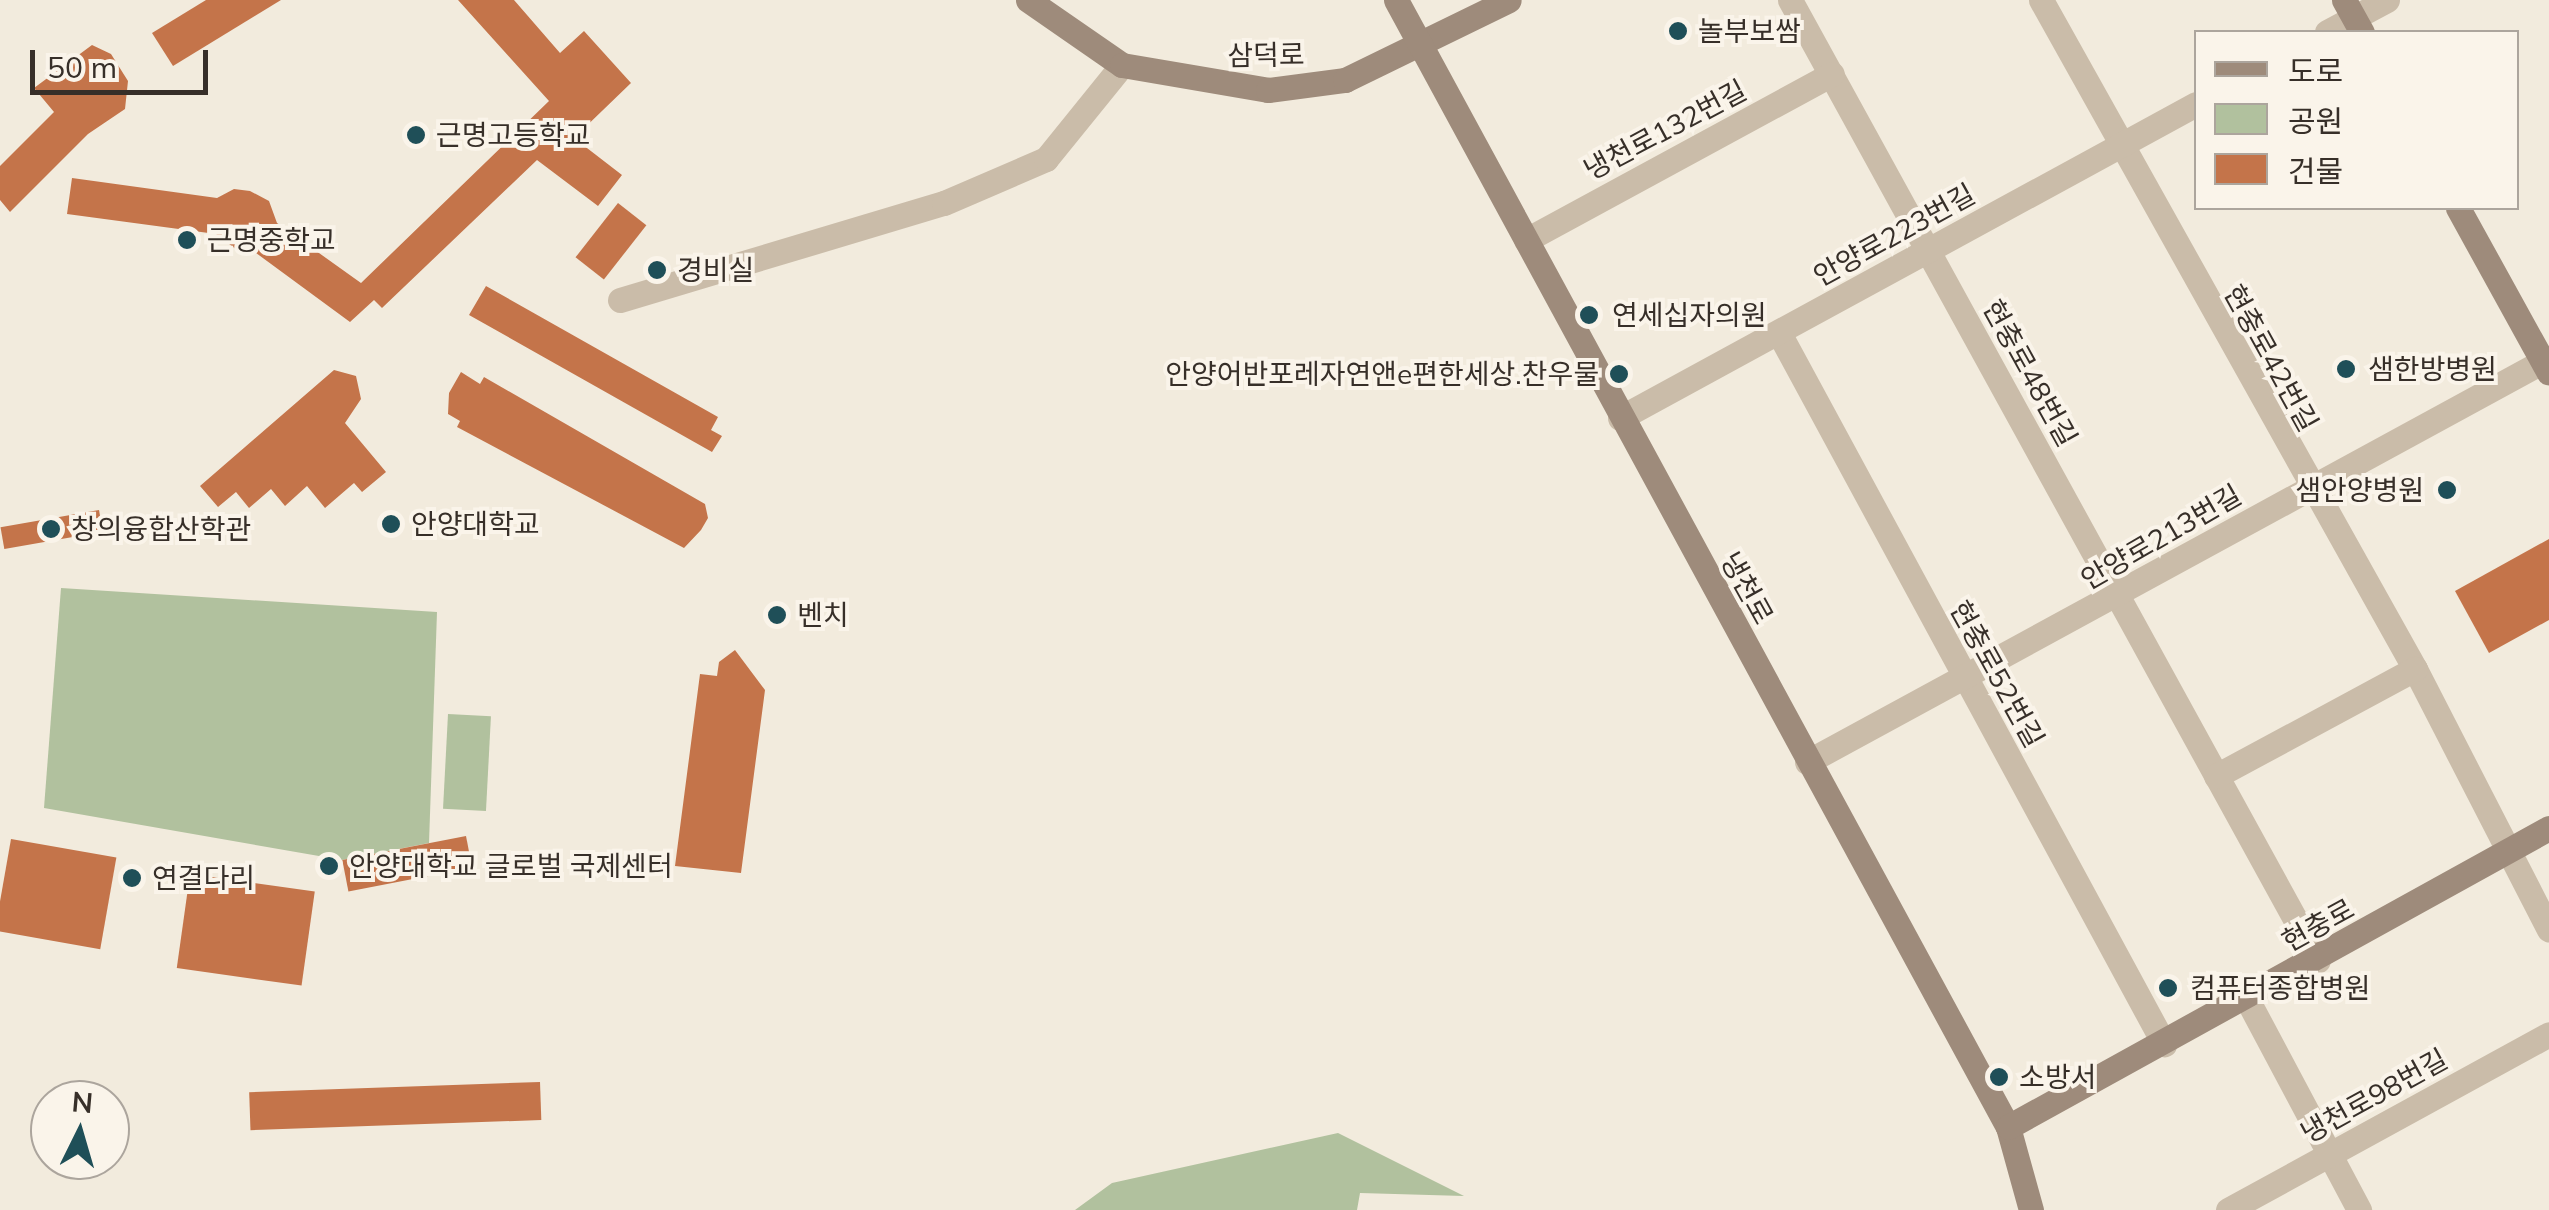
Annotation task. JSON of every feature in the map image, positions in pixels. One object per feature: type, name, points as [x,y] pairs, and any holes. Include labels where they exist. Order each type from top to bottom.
[{"type":"street","name":"냉천로","points":[[1396,0],[2008,1127],[2031,1210]]},
{"type":"street","name":"삼덕로","points":[[1039,2],[1122,65],[1187,82],[1268,90],[1345,80],[1422,46],[1509,0]]},
{"type":"street","name":"현충로48번길","points":[[1790,0],[2318,961]]},
{"type":"street","name":"현충로42번길","points":[[2041,0],[2118,147],[2415,669],[2549,930]]},
{"type":"street","points":[[2330,30],[2386,0]]},
{"type":"street","points":[[620,300],[944,203],[1046,159],[1122,65]]},
{"type":"street","name":"냉천로132번길","points":[[1526,240],[1832,74]]},
{"type":"street","name":"안양로223번길","points":[[1620,418],[2194,105]]},
{"type":"street","points":[[2459,210],[2547,364]]},
{"type":"street","name":"현충로52번길","points":[[1779,333],[2164,1044]]},
{"type":"street","name":"안양로213번길","points":[[1808,762],[2118,596],[2309,486],[2547,364]]},
{"type":"street","points":[[2216,776],[2415,669]]},
{"type":"street","name":"현충로","points":[[2008,1127],[2318,961],[2549,828]]},
{"type":"street","points":[[2246,999],[2360,1210]]},
{"type":"street","name":"냉천로98번길","points":[[2228,1210],[2549,1034]]},
{"type":"green space","points":[[61,588],[437,612],[429,843],[342,860],[44,808]]},
{"type":"green space","points":[[448,714],[491,716],[486,811],[443,809]]},
{"type":"green space","points":[[1338,1133],[1464,1196],[1360,1193],[1357,1210],[1075,1210],[1112,1183]]},
{"type":"building","points":[[206,0],[281,0],[173,66],[152,33]]},
{"type":"building","points":[[458,0],[514,0],[560,53],[584,31],[631,83],[574,138],[622,175],[598,206],[537,160],[382,308],[374,300],[350,322],[252,250],[237,250],[216,234],[67,214],[72,178],[217,198],[234,189],[250,191],[269,201],[277,223],[361,283],[549,101]]},
{"type":"building","points":[[92,45],[111,54],[128,81],[125,109],[88,134],[10,212],[0,200],[0,166],[54,112],[34,88]]},
{"type":"building","points":[[618,203],[646,225],[604,280],[576,257]]},
{"type":"building","points":[[486,286],[718,417],[711,430],[722,436],[712,452],[469,315]]},
{"type":"building","points":[[334,370],[356,376],[361,399],[345,423],[386,472],[362,492],[354,483],[325,508],[307,486],[285,506],[271,489],[249,508],[236,492],[218,507],[200,486]]},
{"type":"building","points":[[461,372],[480,384],[484,377],[705,504],[708,518],[701,530],[684,548],[457,427],[460,421],[448,414],[449,393]]},
{"type":"building","name":"창의융합산학관","points":[[99,510],[103,532],[4,549],[1,527]]},
{"type":"building","points":[[2549,539],[2549,620],[2489,653],[2455,591]]},
{"type":"building","points":[[735,650],[765,690],[741,873],[675,866],[700,674],[717,676],[719,662]]},
{"type":"building","points":[[466,836],[472,867],[348,891],[342,860]]},
{"type":"building","points":[[11,839],[116,858],[100,949],[0,931],[0,901]]},
{"type":"building","points":[[190,874],[315,892],[302,986],[177,968]]},
{"type":"building","points":[[540,1082],[541,1120],[251,1130],[249,1092]]},
{"type":"place","name":"놀부보쌈","points":[[1678,31]]},
{"type":"place","name":"근명고등학교","points":[[416,135]]},
{"type":"place","name":"근명중학교","points":[[187,240]]},
{"type":"place","name":"경비실","points":[[657,270]]},
{"type":"place","name":"연세십자의원","points":[[1589,315]]},
{"type":"place","name":"샘한방병원","points":[[2346,369]]},
{"type":"place","name":"안양어반포레자연앤e편한세상.찬우물","points":[[1619,374]]},
{"type":"place","name":"샘안양병원","points":[[2447,490]]},
{"type":"place","name":"안양대학교","points":[[391,524]]},
{"type":"place","name":"창의융합산학관","points":[[51,529]]},
{"type":"place","name":"벤치","points":[[777,615]]},
{"type":"place","name":"안양대학교 글로벌 국제센터","points":[[329,866]]},
{"type":"place","name":"연결다리","points":[[132,878]]},
{"type":"place","name":"컴퓨터종합병원","points":[[2168,988]]},
{"type":"place","name":"소방서","points":[[1999,1077]]}]
